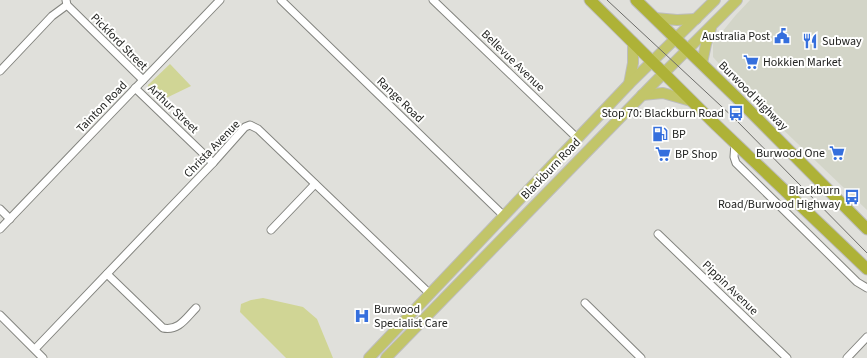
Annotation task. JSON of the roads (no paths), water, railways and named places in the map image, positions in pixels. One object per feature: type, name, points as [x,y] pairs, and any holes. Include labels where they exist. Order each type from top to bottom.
[{"type":"highway","points":[[590,0],[634,42],[652,62],[734,143],[867,269]]},
{"type":"highway","name":"Burwood Highway","points":[[636,0],[702,63],[867,229]]},
{"type":"main road","name":"Blackburn Road","points":[[369,358],[629,84],[715,0]]},
{"type":"main road","name":"Blackburn Road","points":[[386,358],[439,302],[737,0]]},
{"type":"main road","points":[[655,18],[677,20],[696,19]]},
{"type":"main road","points":[[702,63],[711,26]]},
{"type":"main road","points":[[629,84],[633,63],[634,42]]},
{"type":"main road","points":[[642,95],[663,93],[692,101]]},
{"type":"main road","points":[[430,294],[439,302]]},
{"type":"street","name":"Tainton Road","points":[[0,229],[220,0]]},
{"type":"street","name":"Range Road","points":[[281,0],[504,216]]},
{"type":"street","name":"Bellevue Avenue","points":[[433,0],[577,138]]},
{"type":"street","name":"Pickford Street","points":[[66,2],[143,80]]},
{"type":"street","points":[[0,71],[66,2]]},
{"type":"street","name":"Arthur Street","points":[[135,88],[214,163]]},
{"type":"street","name":"Christa Avenue","points":[[35,349],[214,163],[245,127],[250,125],[258,129],[430,294]]},
{"type":"street","points":[[734,143],[734,157],[736,163],[857,282],[867,288]]},
{"type":"street","points":[[271,230],[315,184]]},
{"type":"street","points":[[0,209],[10,219]]},
{"type":"street","name":"Pippin Avenue","points":[[658,234],[787,358]]},
{"type":"street","points":[[107,274],[163,328],[169,329],[180,325],[196,308]]},
{"type":"street","points":[[585,303],[641,358]]},
{"type":"street","points":[[0,315],[43,358]]},
{"type":"street","points":[[847,358],[867,337]]},
{"type":"tram line","points":[[607,0],[735,119],[867,253]]},
{"type":"place","name":"Australia Post","points":[[782,36]]},
{"type":"place","name":"Subway","points":[[810,41]]},
{"type":"place","name":"Hokkien Market","points":[[751,62]]},
{"type":"place","name":"Stop 70: Blackburn Road","points":[[736,113]]},
{"type":"place","name":"BP","points":[[660,134]]},
{"type":"place","name":"Burwood One","points":[[837,153]]},
{"type":"place","name":"BP Shop","points":[[663,154]]},
{"type":"place","name":"Blackburn Road/Burwood Highway","points":[[852,197]]},
{"type":"place","name":"Burwood Specialist Care","points":[[362,316]]}]
